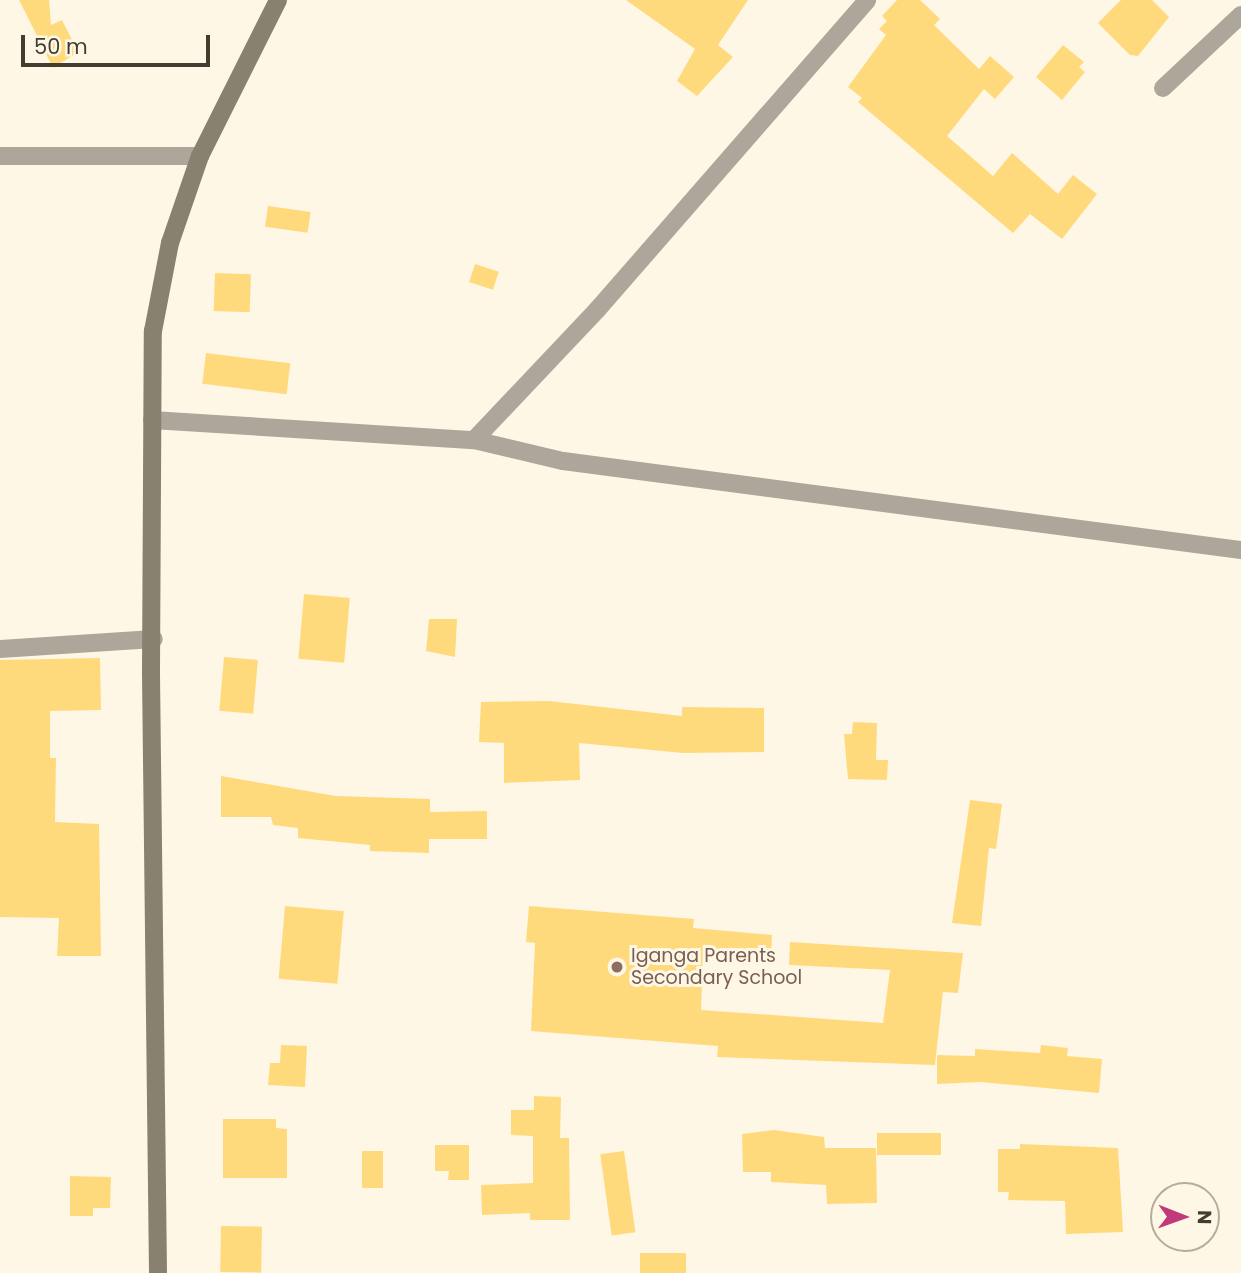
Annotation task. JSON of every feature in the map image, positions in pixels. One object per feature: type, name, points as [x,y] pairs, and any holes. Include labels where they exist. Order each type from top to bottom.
[{"type":"main road","points":[[158,1273],[153,331],[170,243],[200,156],[278,0]]},
{"type":"street","points":[[474,440],[597,310],[867,0]]},
{"type":"street","points":[[1163,88],[1241,15]]},
{"type":"street","points":[[0,156],[200,156]]},
{"type":"street","points":[[152,420],[474,440],[564,461],[1241,550]]},
{"type":"street","points":[[0,649],[154,639]]},
{"type":"building","points":[[19,0],[49,0],[51,25],[62,20],[78,52],[53,68]]},
{"type":"building","points":[[626,0],[748,0],[718,45],[733,57],[697,96],[677,81],[695,49]]},
{"type":"building","points":[[897,0],[920,0],[940,19],[934,25],[979,69],[990,56],[1014,77],[995,99],[984,89],[947,136],[993,176],[1012,153],[1058,194],[1073,175],[1097,194],[1062,239],[1030,214],[1013,233],[858,102],[862,98],[848,87],[886,35],[879,29],[887,21],[882,16]]},
{"type":"building","points":[[1121,0],[1152,0],[1169,17],[1138,56],[1130,55],[1098,23]]},
{"type":"building","points":[[1063,45],[1084,62],[1079,67],[1085,72],[1062,100],[1036,77]]},
{"type":"building","points":[[268,206],[311,212],[308,233],[265,227]]},
{"type":"building","points":[[475,264],[499,272],[493,290],[469,282]]},
{"type":"building","points":[[215,273],[251,274],[250,312],[214,311]]},
{"type":"building","points":[[206,353],[290,363],[287,394],[202,384]]},
{"type":"building","points":[[304,594],[350,598],[344,663],[298,659]]},
{"type":"building","points":[[429,619],[457,619],[455,657],[426,651]]},
{"type":"building","points":[[224,657],[258,660],[253,714],[219,711]]},
{"type":"building","points":[[100,658],[101,710],[50,711],[50,758],[56,758],[55,822],[99,824],[101,956],[57,956],[59,918],[0,917],[0,660]]},
{"type":"building","points":[[549,701],[682,716],[682,707],[764,708],[764,752],[683,753],[579,743],[580,780],[504,783],[504,743],[479,742],[481,702]]},
{"type":"building","points":[[853,722],[877,723],[876,760],[888,760],[887,780],[848,779],[844,734],[852,734]]},
{"type":"building","points":[[221,776],[336,796],[430,799],[430,812],[487,811],[487,839],[429,839],[429,853],[370,851],[370,845],[298,838],[298,828],[273,825],[271,817],[221,817]]},
{"type":"building","points":[[970,800],[1002,804],[996,849],[989,848],[981,926],[952,923]]},
{"type":"building","points":[[285,906],[344,911],[337,984],[279,979]]},
{"type":"building","points":[[529,906],[694,919],[693,928],[772,935],[771,958],[703,955],[701,1010],[883,1023],[890,970],[789,965],[790,942],[963,953],[958,993],[943,992],[935,1065],[717,1057],[718,1046],[531,1031],[535,943],[526,942]]},
{"type":"building","points":[[281,1045],[307,1046],[305,1087],[268,1085],[270,1063],[280,1063]]},
{"type":"building","points":[[1041,1045],[1068,1048],[1067,1056],[1102,1059],[1099,1093],[980,1082],[937,1084],[937,1055],[975,1056],[975,1049],[1040,1053]]},
{"type":"building","points":[[534,1096],[561,1097],[560,1138],[569,1138],[570,1220],[530,1220],[530,1213],[482,1215],[481,1185],[533,1183],[533,1136],[511,1135],[511,1110],[534,1110]]},
{"type":"building","points":[[223,1119],[276,1119],[276,1128],[287,1129],[287,1178],[223,1178]]},
{"type":"building","points":[[774,1130],[824,1137],[825,1148],[876,1148],[877,1203],[827,1204],[826,1185],[771,1182],[771,1172],[743,1172],[742,1134]]},
{"type":"building","points":[[877,1133],[941,1133],[941,1155],[877,1155]]},
{"type":"building","points":[[1020,1144],[1118,1148],[1123,1232],[1066,1234],[1065,1201],[1008,1200],[1009,1192],[998,1192],[998,1149],[1020,1149]]},
{"type":"building","points":[[435,1145],[469,1145],[469,1180],[448,1180],[449,1171],[435,1171]]},
{"type":"building","points":[[362,1151],[383,1151],[383,1188],[362,1188]]},
{"type":"building","points":[[624,1151],[635,1232],[612,1236],[600,1154]]},
{"type":"building","points":[[70,1176],[111,1177],[110,1208],[93,1208],[93,1216],[70,1216]]},
{"type":"building","points":[[221,1226],[262,1227],[261,1273],[220,1272]]},
{"type":"building","points":[[640,1253],[686,1253],[686,1273],[640,1273]]},
{"type":"place","name":"Iganga Parents Secondary School","points":[[617,967]]}]
